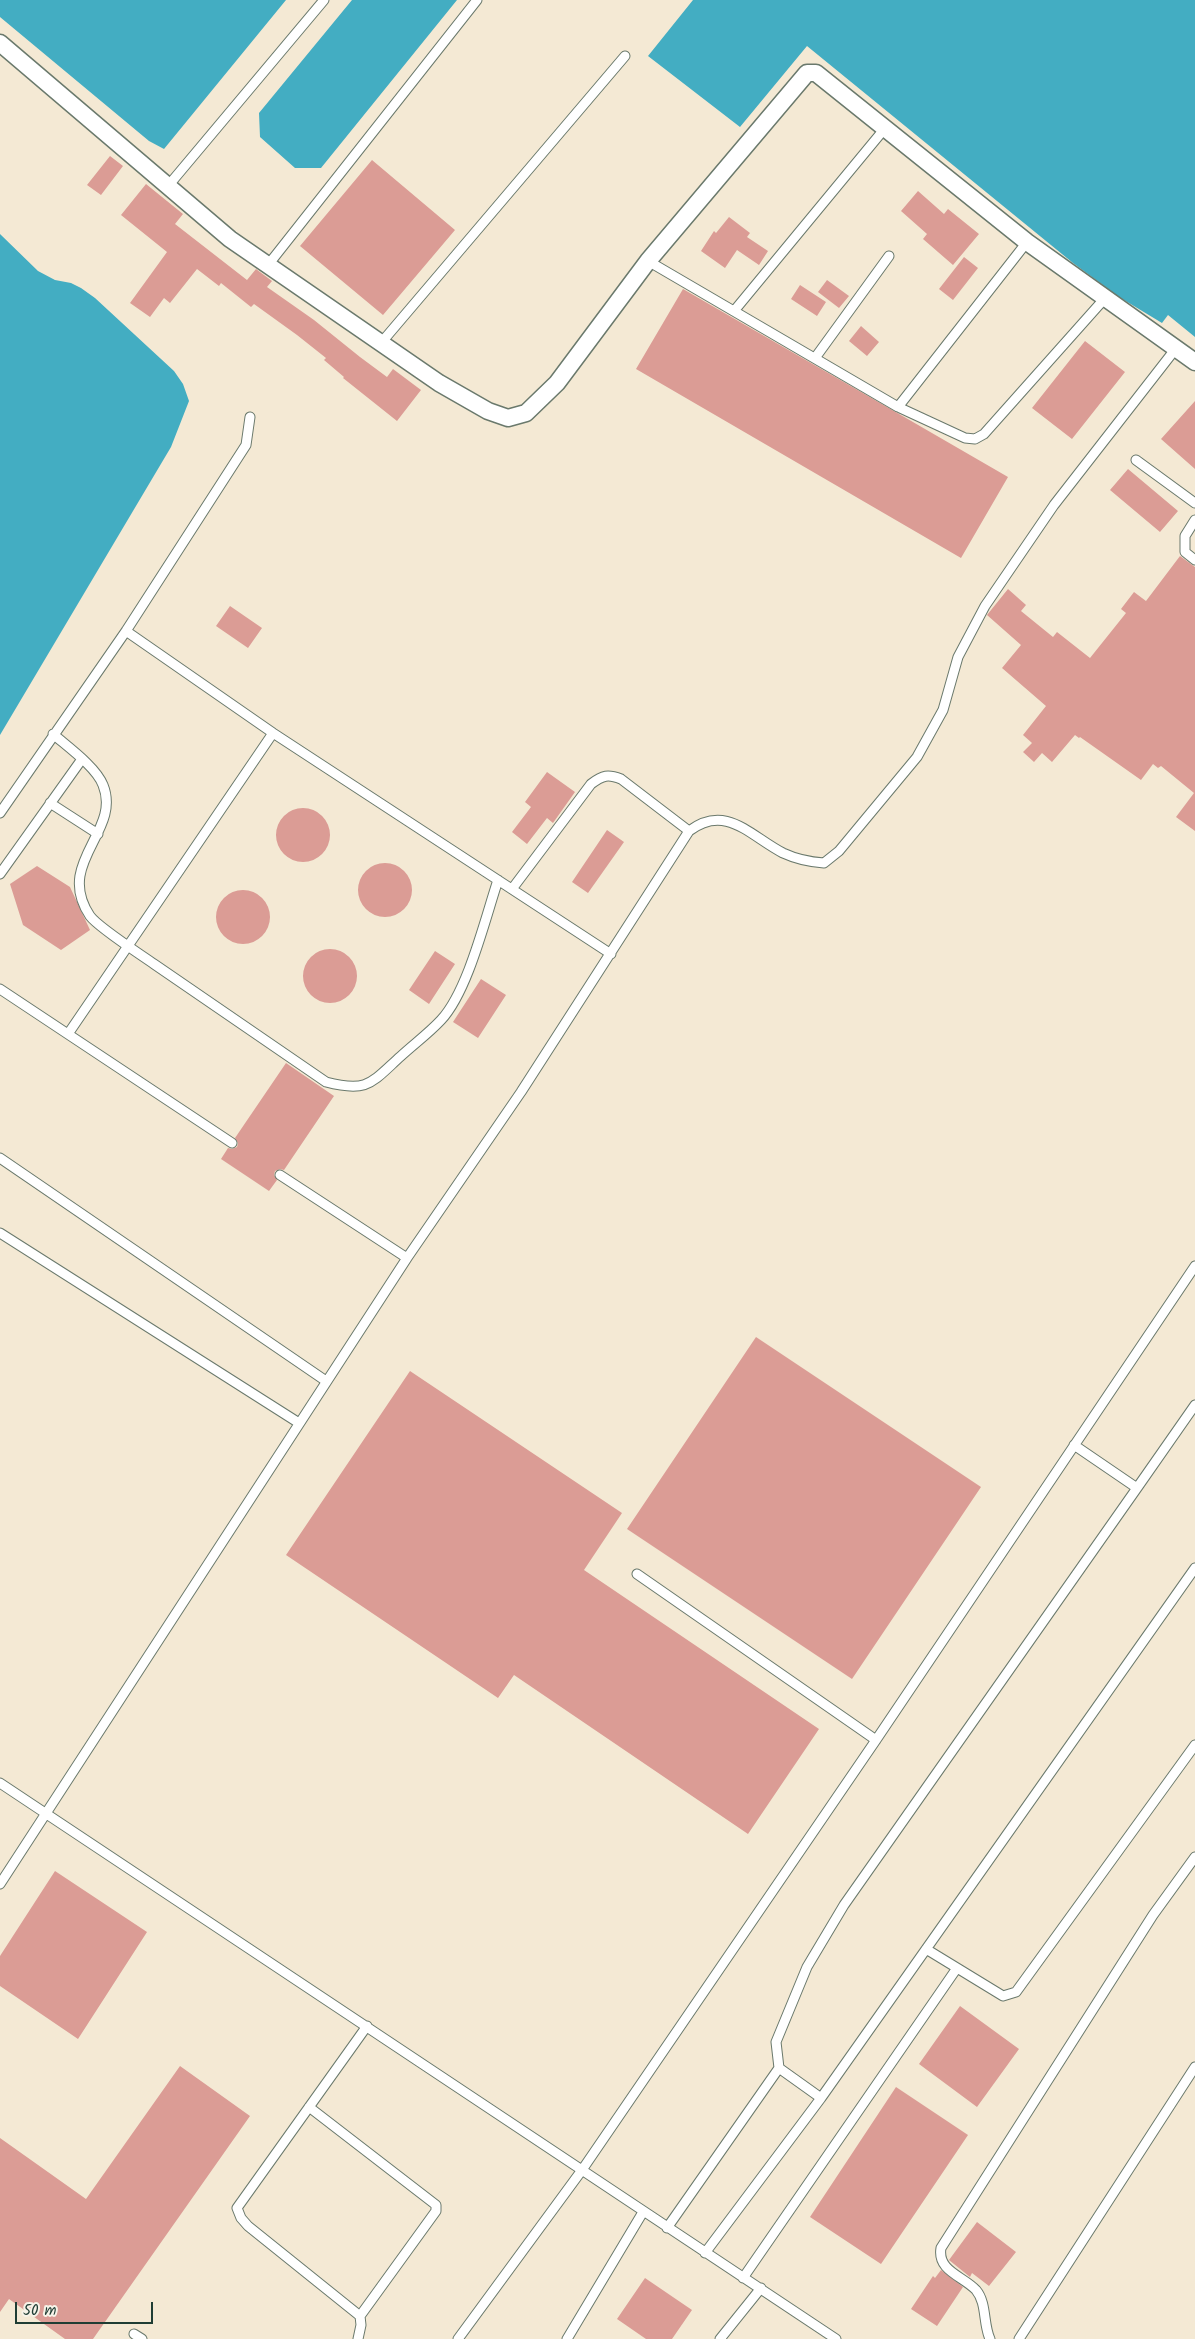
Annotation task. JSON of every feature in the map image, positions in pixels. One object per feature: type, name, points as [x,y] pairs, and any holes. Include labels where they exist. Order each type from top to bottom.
[{"type":"street","points":[[0,43],[230,240],[438,382],[488,411],[508,418],[526,413],[557,383],[648,261],[808,74],[816,72],[1027,242],[1177,347],[1195,362]]},
{"type":"lane","points":[[168,186],[324,0]]},
{"type":"lane","points":[[268,265],[477,0]]},
{"type":"lane","points":[[381,343],[625,56]]},
{"type":"lane","points":[[734,311],[886,127]]},
{"type":"lane","points":[[898,407],[1027,242]]},
{"type":"lane","points":[[815,358],[889,256]]},
{"type":"lane","points":[[648,261],[898,407],[965,438],[975,439],[990,427],[1106,297]]},
{"type":"lane","points":[[0,1884],[48,1813],[326,1381],[407,1258],[521,1092],[689,831],[705,821],[726,820],[761,838],[783,853],[806,862],[824,863],[839,851],[917,757],[943,710],[958,657],[985,606],[1054,505],[1177,347]]},
{"type":"lane","points":[[0,813],[126,631],[246,445],[250,417]]},
{"type":"lane","points":[[1136,460],[1195,503]]},
{"type":"lane","points":[[1195,520],[1185,536],[1184,552],[1195,560]]},
{"type":"lane","points":[[126,631],[273,733],[611,954]]},
{"type":"lane","points":[[68,1034],[273,733]]},
{"type":"lane","points":[[53,734],[82,759],[103,783],[108,802],[98,834],[84,859],[78,875],[80,892],[91,917],[128,946],[326,1082],[360,1087],[374,1080],[442,1019],[463,984],[498,880]]},
{"type":"lane","points":[[0,874],[82,759]]},
{"type":"lane","points":[[512,889],[592,784],[609,774],[621,778],[689,831]]},
{"type":"lane","points":[[50,804],[98,834]]},
{"type":"lane","points":[[0,990],[232,1143]]},
{"type":"lane","points":[[0,1158],[326,1381]]},
{"type":"lane","points":[[280,1175],[407,1258]]},
{"type":"lane","points":[[0,1234],[299,1423]]},
{"type":"lane","points":[[458,2339],[582,2170],[876,1740],[1195,1266]]},
{"type":"lane","points":[[667,2228],[779,2068],[776,2042],[808,1967],[844,1905],[1195,1405]]},
{"type":"lane","points":[[1074,1445],[1138,1488]]},
{"type":"lane","points":[[705,2253],[820,2098],[1195,1568]]},
{"type":"lane","points":[[637,1574],[876,1740]]},
{"type":"lane","points":[[926,1949],[1003,1996],[1016,1992],[1195,1745]]},
{"type":"lane","points":[[0,1782],[836,2339]]},
{"type":"lane","points":[[990,2339],[978,2292],[943,2265],[940,2256],[942,2248],[1153,1915],[1195,1857]]},
{"type":"lane","points":[[743,2278],[957,1968]]},
{"type":"lane","points":[[360,2316],[248,2226],[240,2218],[237,2208],[366,2026]]},
{"type":"lane","points":[[1019,2339],[1195,2067]]},
{"type":"lane","points":[[779,2068],[820,2098]]},
{"type":"lane","points":[[309,2107],[435,2203],[437,2207],[360,2316],[361,2325],[358,2339]]},
{"type":"lane","points":[[567,2339],[643,2212]]},
{"type":"lane","points":[[720,2339],[760,2288]]},
{"type":"water","points":[[0,0],[286,0],[164,149],[149,141],[0,17]]},
{"type":"water","points":[[352,0],[457,0],[321,168],[295,168],[260,137],[259,113]]},
{"type":"water","points":[[693,0],[1195,0],[1195,337],[1168,315],[1162,323],[1119,297],[1073,263],[807,46],[740,127],[648,56]]},
{"type":"water","points":[[0,234],[38,271],[55,280],[71,283],[95,298],[174,371],[183,384],[189,401],[171,447],[0,735]]},
{"type":"building","points":[[110,156],[123,166],[101,195],[87,185]]},
{"type":"building","points":[[372,160],[455,230],[383,315],[300,246]]},
{"type":"building","points":[[146,184],[183,214],[175,224],[247,280],[256,269],[272,281],[267,287],[314,320],[387,377],[393,369],[421,390],[397,421],[343,378],[324,360],[326,358],[297,335],[254,304],[251,307],[221,283],[219,286],[197,269],[170,303],[164,298],[150,317],[130,303],[167,252],[121,215]]},
{"type":"building","points":[[918,191],[944,214],[948,209],[979,234],[953,265],[923,239],[927,234],[901,211]]},
{"type":"building","points":[[729,217],[750,233],[747,237],[768,251],[759,265],[737,250],[725,268],[701,251],[714,231],[716,233]]},
{"type":"building","points":[[964,257],[978,268],[953,300],[939,289]]},
{"type":"building","points":[[827,280],[849,296],[839,308],[818,292]]},
{"type":"building","points":[[800,285],[826,302],[817,316],[791,299]]},
{"type":"building","points":[[683,289],[1008,477],[961,558],[636,369]]},
{"type":"building","points":[[861,326],[879,342],[867,356],[849,341]]},
{"type":"building","points":[[1085,341],[1125,372],[1072,439],[1032,408]]},
{"type":"building","points":[[1195,401],[1195,469],[1161,439]]},
{"type":"building","points":[[1128,469],[1178,511],[1160,532],[1110,490]]},
{"type":"building","points":[[1180,556],[1195,567],[1195,831],[1176,817],[1194,793],[1161,766],[1158,768],[1153,764],[1141,780],[1075,735],[1052,762],[1042,753],[1034,762],[1023,752],[1032,743],[1023,735],[1046,706],[1002,668],[1021,645],[987,615],[1008,589],[1026,605],[1021,611],[1053,637],[1057,632],[1090,658],[1126,613],[1121,609],[1134,592],[1146,601]]},
{"type":"building","points":[[230,606],[262,628],[248,648],[216,626]]},
{"type":"building","points":[[547,772],[575,792],[553,823],[547,818],[527,844],[512,832],[531,807],[525,802]]},
{"type":"building","points":[[303,808],[313,810],[322,816],[328,825],[330,835],[328,845],[322,854],[313,860],[303,862],[293,860],[284,854],[278,845],[276,835],[278,825],[284,816],[293,810]]},
{"type":"building","points":[[607,830],[624,842],[588,893],[572,882]]},
{"type":"building","points":[[385,863],[395,865],[404,871],[410,880],[412,890],[410,900],[404,909],[395,915],[385,917],[375,915],[366,909],[360,900],[358,890],[360,880],[366,871],[375,865]]},
{"type":"building","points":[[37,866],[70,887],[90,930],[61,950],[23,925],[10,884]]},
{"type":"building","points":[[243,890],[253,892],[262,898],[268,907],[270,917],[268,927],[262,936],[253,942],[243,944],[233,942],[224,936],[218,927],[216,917],[218,907],[224,898],[233,892]]},
{"type":"building","points":[[330,949],[340,951],[349,957],[355,966],[357,976],[355,986],[349,995],[340,1001],[330,1003],[320,1001],[311,995],[305,986],[303,976],[305,966],[311,957],[320,951]]},
{"type":"building","points":[[435,951],[455,964],[429,1004],[409,990]]},
{"type":"building","points":[[481,979],[506,995],[478,1038],[453,1022]]},
{"type":"building","points":[[286,1063],[334,1096],[284,1170],[275,1171],[274,1175],[277,1180],[269,1191],[221,1159],[228,1148],[237,1147],[238,1143],[235,1138]]},
{"type":"building","points":[[756,1337],[981,1487],[852,1679],[627,1529]]},
{"type":"building","points":[[410,1371],[622,1513],[584,1570],[819,1729],[748,1834],[514,1675],[498,1698],[286,1555]]},
{"type":"building","points":[[55,1871],[147,1932],[78,2039],[0,1986],[0,1956]]},
{"type":"building","points":[[960,2006],[1019,2049],[977,2107],[919,2064]]},
{"type":"building","points":[[180,2066],[250,2116],[93,2339],[65,2339],[9,2299],[0,2312],[0,2138],[86,2199]]},
{"type":"building","points":[[896,2087],[968,2135],[881,2264],[810,2217]]},
{"type":"building","points":[[977,2222],[1016,2252],[989,2286],[972,2273],[970,2277],[949,2260]]},
{"type":"building","points":[[941,2270],[963,2287],[937,2326],[911,2309],[933,2276],[935,2278]]},
{"type":"building","points":[[645,2278],[692,2310],[672,2339],[646,2339],[617,2319]]}]
